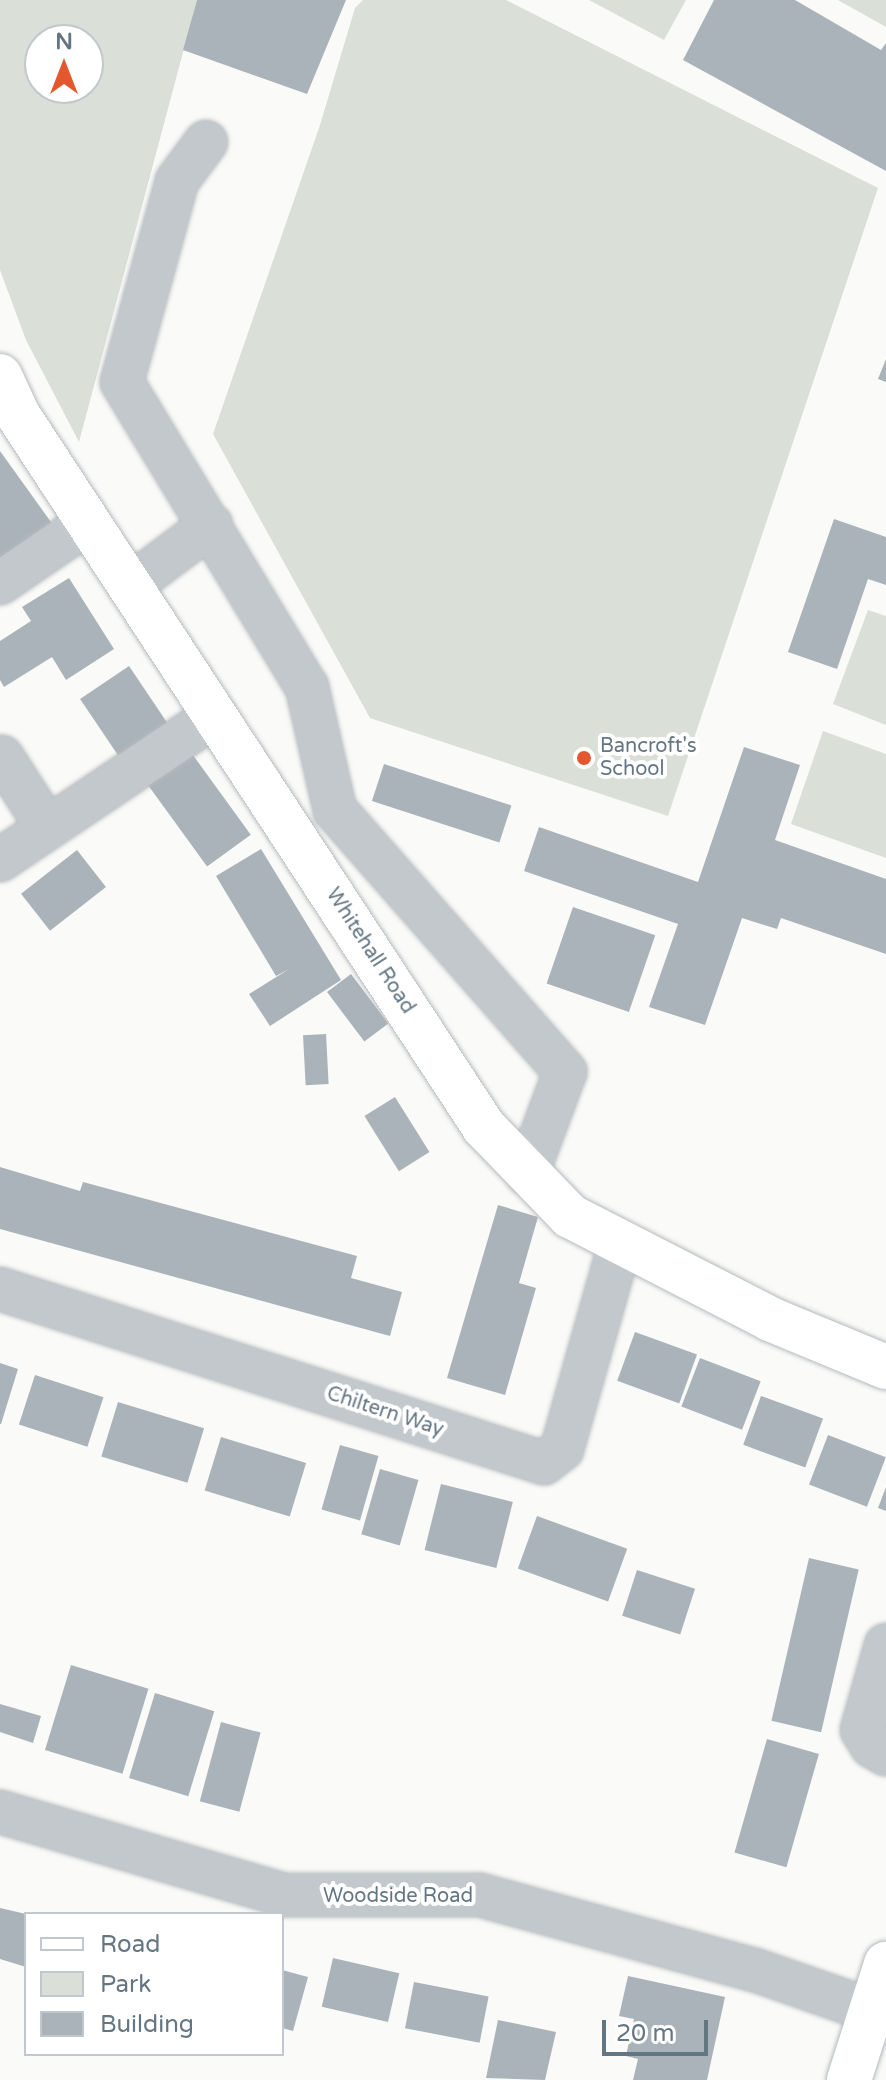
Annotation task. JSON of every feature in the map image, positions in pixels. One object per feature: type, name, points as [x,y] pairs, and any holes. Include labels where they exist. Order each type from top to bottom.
[{"type":"main road","name":"Whitehall Road","points":[[0,376],[18,415],[484,1127],[570,1216],[770,1319],[886,1367]]},
{"type":"main road","points":[[871,2042],[886,1964]]},
{"type":"street","points":[[206,142],[177,181],[122,382],[307,687],[335,810],[565,1072],[527,1174]]},
{"type":"street","points":[[0,583],[89,522]]},
{"type":"street","points":[[131,585],[211,525]]},
{"type":"street","points":[[0,860],[216,715]]},
{"type":"street","points":[[2,757],[47,827]]},
{"type":"street","name":"Chiltern Way","points":[[0,1289],[544,1463],[562,1449],[620,1244]]},
{"type":"street","points":[[886,1645],[862,1730],[872,1746],[886,1754]]},
{"type":"street","name":"Woodside Road","points":[[0,1812],[283,1895],[480,1895],[755,1970],[871,2042]]},
{"type":"green space","points":[[0,0],[197,0],[79,442],[26,340],[0,270]]},
{"type":"green space","points":[[363,0],[506,0],[878,188],[668,816],[370,718],[213,434],[320,125],[355,8]]},
{"type":"green space","points":[[589,0],[686,0],[664,40]]},
{"type":"green space","points":[[838,0],[886,0],[886,27]]},
{"type":"green space","points":[[868,610],[886,616],[886,725],[833,704]]},
{"type":"green space","points":[[823,731],[886,754],[886,858],[791,824]]},
{"type":"building","points":[[197,0],[346,0],[307,94],[183,50]]},
{"type":"building","points":[[714,0],[795,0],[881,50],[886,43],[886,171],[683,60]]},
{"type":"building","points":[[886,359],[886,382],[878,379]]},
{"type":"building","points":[[0,451],[61,536],[0,579]]},
{"type":"building","points":[[834,519],[886,537],[886,585],[868,579],[837,669],[788,652]]},
{"type":"building","points":[[69,578],[114,649],[66,680],[52,657],[4,687],[0,680],[0,641],[31,621],[22,607]]},
{"type":"building","points":[[129,666],[174,733],[125,766],[80,699]]},
{"type":"building","points":[[182,740],[251,835],[207,866],[138,772]]},
{"type":"building","points":[[744,747],[800,765],[775,840],[886,879],[886,954],[781,918],[777,929],[742,918],[705,1025],[649,1007],[678,924],[524,871],[539,827],[698,882]]},
{"type":"building","points":[[384,764],[511,805],[499,842],[372,801]]},
{"type":"building","points":[[261,849],[341,980],[270,1026],[249,994],[289,969],[276,976],[216,876]]},
{"type":"building","points":[[77,850],[106,887],[50,931],[21,894]]},
{"type":"building","points":[[573,907],[655,935],[629,1012],[547,984]]},
{"type":"building","points":[[351,974],[388,1024],[364,1042],[327,992]]},
{"type":"building","points":[[326,1034],[329,1084],[306,1085],[303,1035]]},
{"type":"building","points":[[395,1097],[429,1152],[399,1171],[364,1116]]},
{"type":"building","points":[[0,1167],[80,1191],[83,1182],[357,1256],[351,1278],[402,1292],[390,1336],[0,1229]]},
{"type":"building","points":[[498,1205],[538,1217],[519,1283],[536,1288],[505,1395],[447,1378]]},
{"type":"building","points":[[635,1332],[697,1355],[679,1403],[617,1381]]},
{"type":"building","points":[[700,1358],[761,1381],[742,1430],[681,1407]]},
{"type":"building","points":[[0,1363],[18,1369],[1,1424],[0,1424]]},
{"type":"building","points":[[35,1375],[103,1397],[87,1447],[19,1424]]},
{"type":"building","points":[[761,1396],[823,1419],[805,1467],[743,1445]]},
{"type":"building","points":[[118,1402],[204,1428],[187,1483],[101,1457]]},
{"type":"building","points":[[828,1435],[886,1457],[867,1507],[809,1484]]},
{"type":"building","points":[[221,1437],[306,1463],[290,1517],[205,1491]]},
{"type":"building","points":[[340,1445],[378,1456],[360,1520],[322,1509]]},
{"type":"building","points":[[380,1469],[418,1480],[400,1545],[361,1534]]},
{"type":"building","points":[[441,1484],[513,1502],[496,1568],[425,1550]]},
{"type":"building","points":[[886,1487],[886,1511],[878,1508]]},
{"type":"building","points":[[537,1516],[627,1549],[608,1601],[518,1569]]},
{"type":"building","points":[[809,1558],[859,1569],[821,1732],[771,1721]]},
{"type":"building","points":[[637,1570],[695,1589],[680,1635],[622,1616]]},
{"type":"building","points":[[71,1665],[148,1689],[122,1774],[45,1750]]},
{"type":"building","points":[[155,1693],[214,1711],[188,1796],[129,1778]]},
{"type":"building","points":[[0,1704],[41,1716],[33,1743],[0,1732]]},
{"type":"building","points":[[221,1722],[261,1733],[239,1812],[200,1801]]},
{"type":"building","points":[[767,1739],[819,1754],[786,1867],[734,1852]]},
{"type":"building","points":[[0,1908],[24,1914],[24,1966],[0,1959]]},
{"type":"building","points":[[333,1958],[399,1973],[388,2022],[322,2007]]},
{"type":"building","points":[[284,1971],[308,1977],[293,2031],[284,2029]]},
{"type":"building","points":[[628,1976],[725,1997],[707,2080],[633,2080],[638,2059],[626,2056],[634,2019],[619,2016]]},
{"type":"building","points":[[414,1982],[489,1997],[480,2043],[405,2028]]},
{"type":"building","points":[[498,2020],[556,2032],[545,2080],[486,2078]]},
{"type":"place","name":"Bancroft's School","points":[[584,758]]}]
